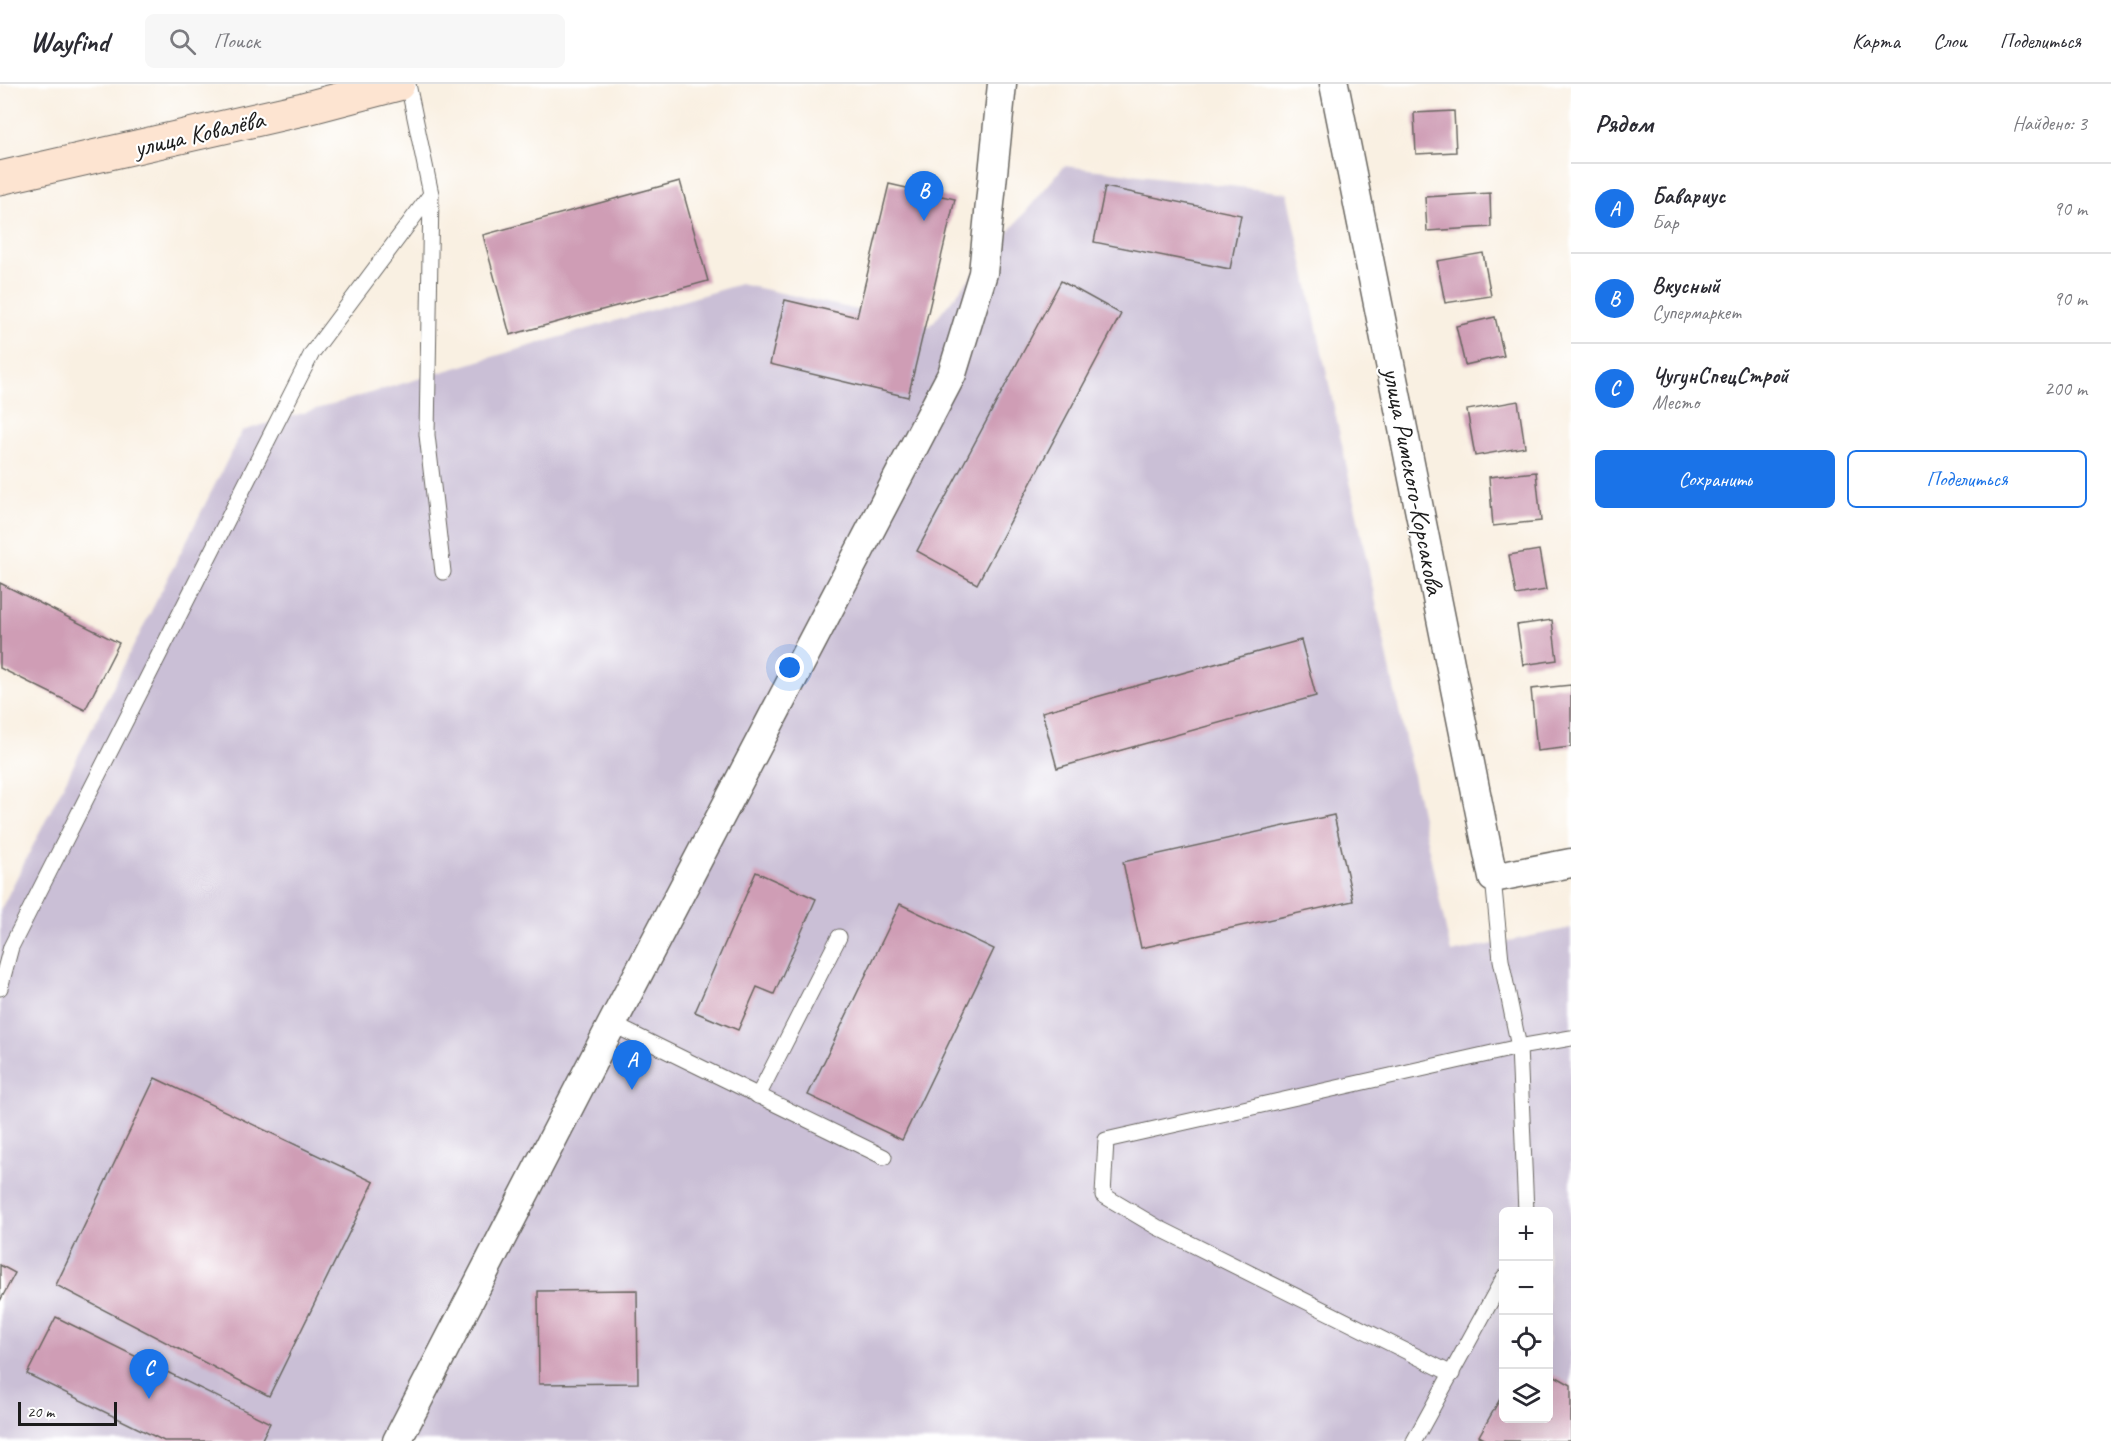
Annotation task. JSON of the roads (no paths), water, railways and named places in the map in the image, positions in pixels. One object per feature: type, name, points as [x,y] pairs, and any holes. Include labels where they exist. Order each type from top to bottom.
[{"type":"street","name":"улица Ковалёва","points":[[0,178],[303,109],[398,84]]},
{"type":"street","points":[[397,1441],[952,374],[983,273],[1002,84]]},
{"type":"street","name":"улица Римского-Корсакова","points":[[1335,84],[1493,878]]},
{"type":"street","points":[[1493,878],[1571,862]]},
{"type":"lane","points":[[408,84],[431,194],[427,435],[443,572]]},
{"type":"lane","points":[[0,988],[11,947],[312,353],[431,194]]},
{"type":"lane","points":[[1493,878],[1500,960],[1519,1047],[1526,1207]]},
{"type":"lane","points":[[758,1096],[839,937]]},
{"type":"lane","points":[[612,1024],[884,1157]]},
{"type":"lane","points":[[1452,1374],[1157,1227],[1103,1195],[1106,1140],[1519,1047],[1571,1038]]},
{"type":"lane","points":[[1414,1441],[1499,1285]]},
{"type":"place","name":"Вкусный","points":[[924,221]]},
{"type":"place","name":"Бавариус","points":[[632,1090]]},
{"type":"place","name":"ЧугунСпецСтрой","points":[[149,1399]]}]
